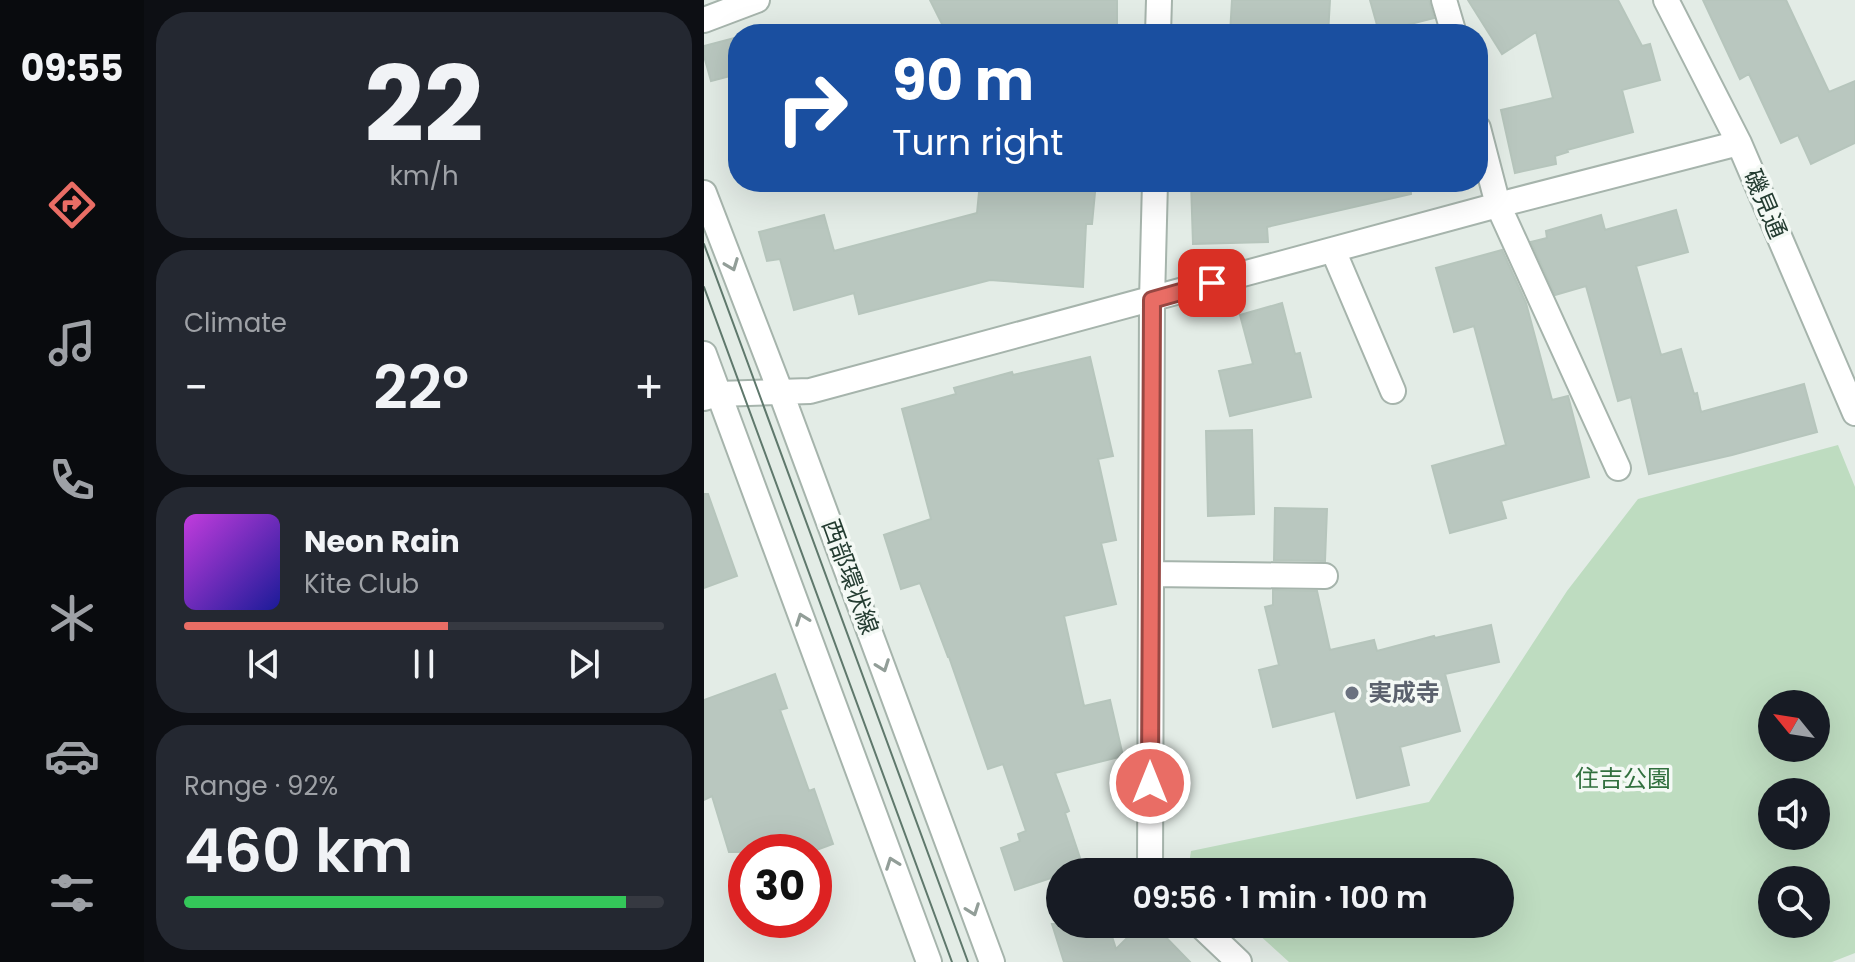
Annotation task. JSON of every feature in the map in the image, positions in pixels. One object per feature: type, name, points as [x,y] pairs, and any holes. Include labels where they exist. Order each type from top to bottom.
[{"type":"street","points":[[704,20],[757,0]]},
{"type":"street","points":[[1158,24],[1159,0]]},
{"type":"street","points":[[1444,0],[1451,24]]},
{"type":"street","name":"磯見通","points":[[1666,0],[1739,143],[1855,413]]},
{"type":"street","points":[[711,396],[810,391],[1739,143]]},
{"type":"street","points":[[1488,166],[1498,205],[1618,468]]},
{"type":"street","points":[[1150,858],[1155,192]]},
{"type":"street","name":"西部環状線","points":[[704,193],[992,962]]},
{"type":"street","points":[[1333,250],[1393,391]]},
{"type":"street","points":[[704,354],[711,396],[929,962]]},
{"type":"street","points":[[1151,574],[1325,576]]},
{"type":"street","points":[[1214,938],[1239,962]]},
{"type":"green space","name":"住吉公園","points":[[1838,445],[1855,487],[1855,953],[1832,962],[1289,962],[1262,938],[1514,938],[1514,858],[1190,858],[1191,851],[1429,802],[1567,591],[1638,499]]},
{"type":"building","points":[[930,0],[1117,0],[1117,24],[942,24]]},
{"type":"building","points":[[1232,0],[1330,0],[1329,24],[1231,24]]},
{"type":"building","points":[[1370,0],[1429,0],[1434,18],[1410,24],[1377,24]]},
{"type":"building","points":[[1468,0],[1618,0],[1642,46],[1650,44],[1660,80],[1622,90],[1633,132],[1567,150],[1555,156],[1556,164],[1515,173],[1501,110],[1553,98],[1536,32],[1502,54],[1488,32],[1488,24],[1483,24]]},
{"type":"building","points":[[1703,0],[1786,0],[1829,92],[1855,81],[1855,143],[1811,164],[1798,135],[1781,143],[1749,74],[1740,79]]},
{"type":"building","points":[[728,40],[728,77],[711,81],[704,46]]},
{"type":"building","points":[[979,192],[1095,192],[1092,224],[1086,224],[1083,287],[990,280],[859,314],[854,293],[794,310],[780,259],[767,261],[759,232],[824,215],[834,251],[977,213]]},
{"type":"building","points":[[1191,192],[1411,192],[1267,227],[1268,242],[1193,244]]},
{"type":"building","points":[[1676,210],[1688,252],[1636,266],[1661,355],[1681,349],[1701,412],[1804,384],[1817,432],[1649,474],[1631,397],[1618,401],[1586,286],[1555,295],[1531,242],[1547,238],[1546,231],[1601,215],[1605,230]]},
{"type":"building","points":[[1502,250],[1526,303],[1552,400],[1568,396],[1589,477],[1501,501],[1506,518],[1450,533],[1432,466],[1506,445],[1474,326],[1454,332],[1436,268]]},
{"type":"building","points":[[1282,303],[1295,354],[1300,353],[1311,397],[1230,416],[1219,371],[1253,364],[1240,315]]},
{"type":"building","points":[[1090,357],[1113,456],[1098,459],[1116,540],[1101,543],[1116,604],[1064,616],[1084,706],[1110,700],[1123,756],[1055,773],[1069,811],[1065,813],[1080,858],[1046,858],[1046,880],[1015,890],[1001,848],[1020,841],[1018,834],[1026,831],[1003,764],[988,769],[920,583],[901,589],[884,535],[931,519],[902,409],[956,394],[954,388],[1012,372],[1013,375]]},
{"type":"building","points":[[1252,430],[1254,514],[1208,516],[1206,431]]},
{"type":"building","points":[[704,494],[708,494],[737,576],[704,588]]},
{"type":"building","points":[[1275,508],[1327,509],[1325,561],[1274,560]]},
{"type":"building","points":[[1273,590],[1317,591],[1330,650],[1374,640],[1377,651],[1491,625],[1499,662],[1445,674],[1460,731],[1400,747],[1409,785],[1357,798],[1335,711],[1273,727],[1259,670],[1279,665],[1265,607],[1273,605]]},
{"type":"building","points":[[775,674],[787,708],[780,710],[809,791],[814,789],[830,834],[728,834],[728,849],[712,796],[704,800],[704,700]]},
{"type":"building","points":[[1056,938],[1112,938],[1116,949],[1127,938],[1167,938],[1190,962],[1064,962]]},
{"type":"tram line","points":[[704,244],[968,962]]},
{"type":"tram line","points":[[704,287],[952,962]]},
{"type":"place","name":"実成寺","points":[[1352,693]]},
{"type":"route","points":[[1150,783],[1152,300],[1212,283]]}]
